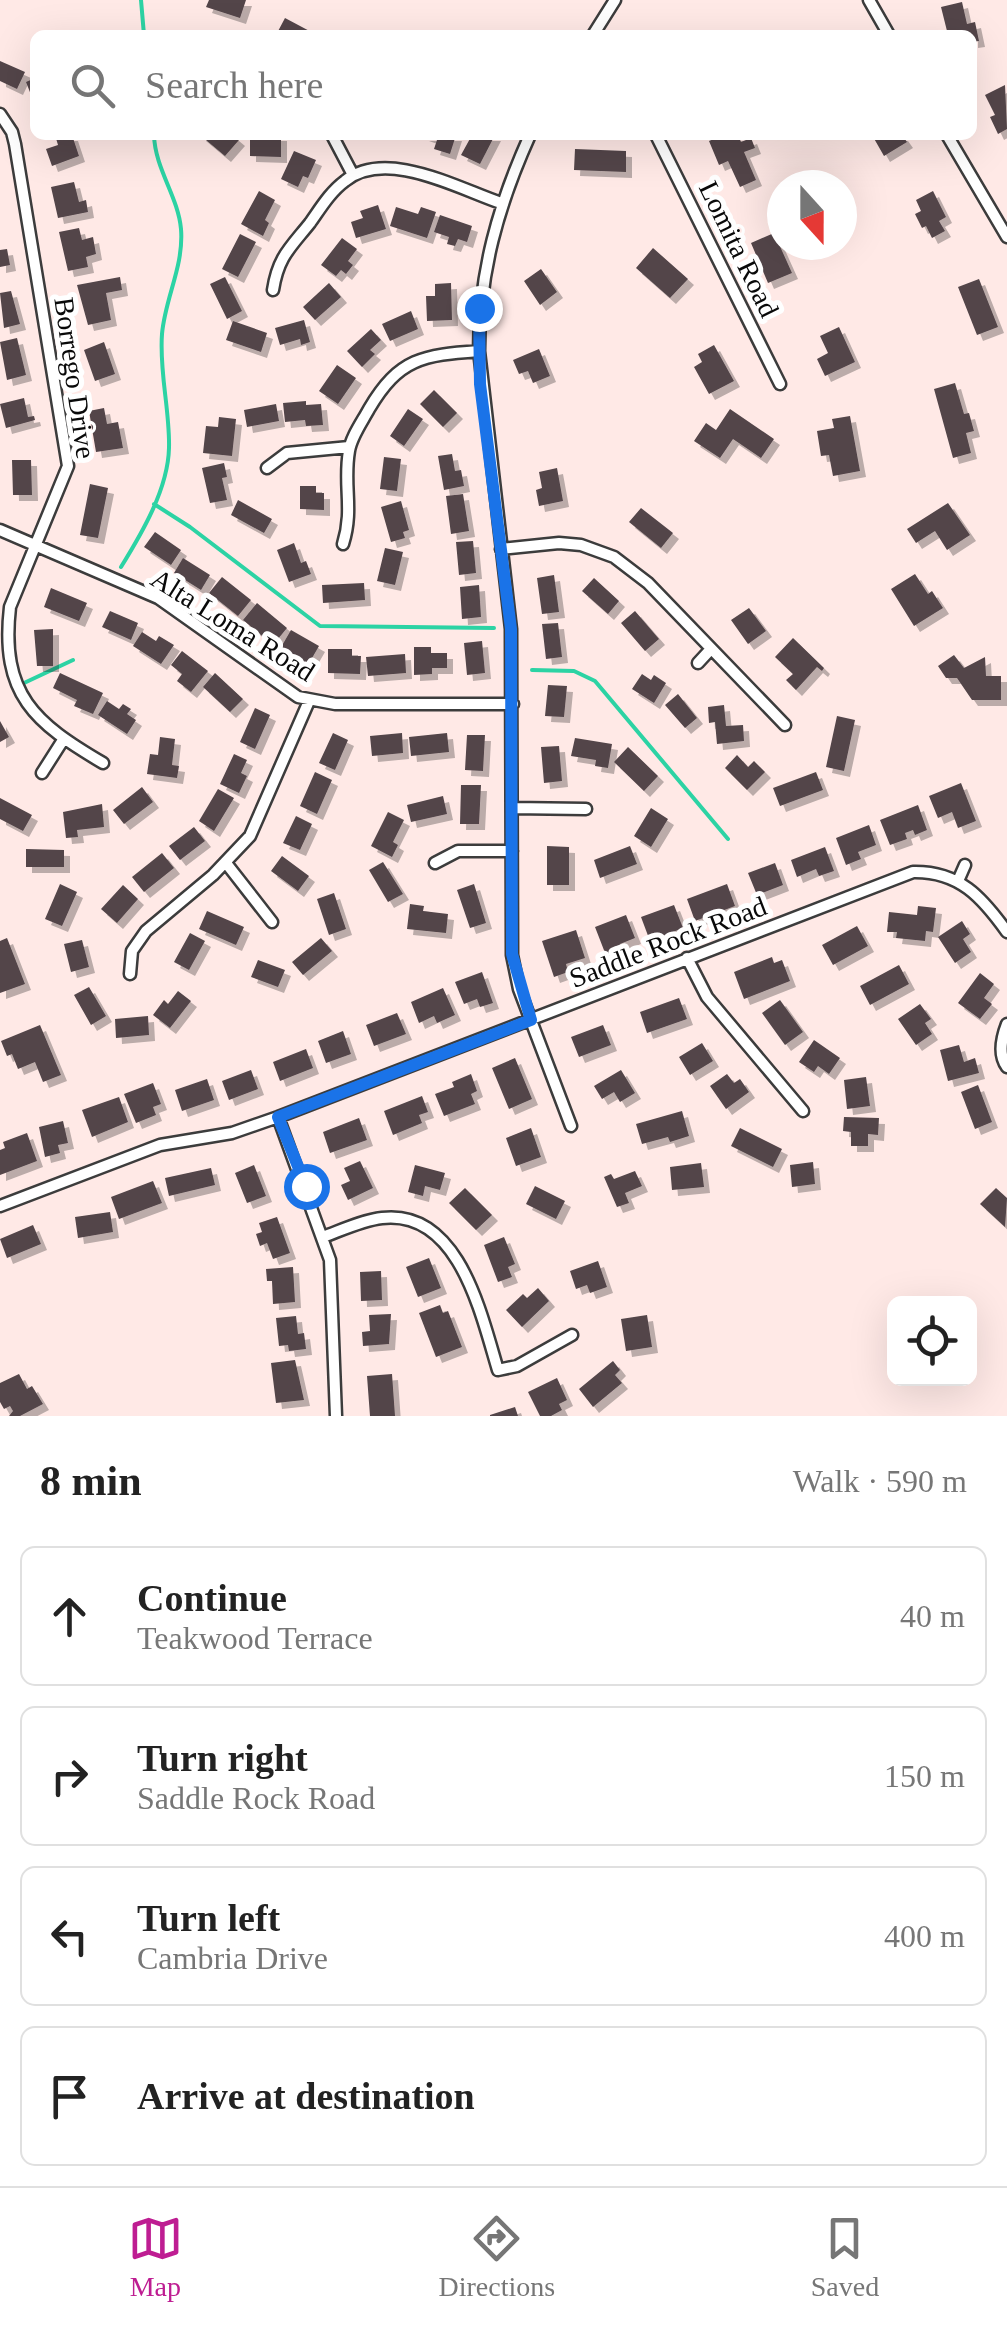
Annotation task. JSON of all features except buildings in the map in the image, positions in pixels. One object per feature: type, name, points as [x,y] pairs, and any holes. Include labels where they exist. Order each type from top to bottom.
[{"type":"street","points":[[596,30],[615,0]]},
{"type":"street","points":[[869,0],[886,30]]},
{"type":"street","name":"Borrego Drive","points":[[0,114],[15,144],[68,456],[66,474],[34,545],[6,626],[6,676],[22,706],[63,740],[103,763]]},
{"type":"street","points":[[335,140],[353,175]]},
{"type":"street","points":[[528,140],[500,204],[482,275],[479,351],[511,629],[512,954],[531,1020],[571,1126]]},
{"type":"street","name":"Lomita Road","points":[[658,140],[780,384]]},
{"type":"street","points":[[950,140],[1007,237]]},
{"type":"street","points":[[273,290],[276,266],[334,191],[353,175],[396,168],[500,204]]},
{"type":"street","points":[[343,544],[350,520],[346,482],[349,448],[378,395],[399,369],[436,354],[479,351]]},
{"type":"street","points":[[268,468],[287,453],[349,448]]},
{"type":"street","name":"Alta Loma Road","points":[[0,530],[158,598],[285,689],[310,700],[335,704],[513,704]]},
{"type":"street","points":[[501,549],[559,543],[580,545],[614,557],[648,583],[785,725]]},
{"type":"street","points":[[698,663],[710,650]]},
{"type":"street","points":[[130,974],[132,951],[146,931],[226,862],[250,836],[310,700]]},
{"type":"street","points":[[42,773],[63,740]]},
{"type":"street","points":[[512,808],[586,809]]},
{"type":"street","points":[[435,863],[458,850],[512,850]]},
{"type":"street","points":[[226,862],[272,922]]},
{"type":"street","points":[[965,864],[958,881],[983,898],[1007,932]]},
{"type":"street","name":"Saddle Rock Road","points":[[0,1206],[160,1146],[232,1133],[278,1117],[899,876],[925,872],[958,881]]},
{"type":"street","points":[[687,958],[706,997],[803,1111]]},
{"type":"street","points":[[1007,1024],[1002,1046],[1002,1061],[1007,1066]]},
{"type":"street","points":[[278,1117],[324,1237],[331,1270],[336,1416]]},
{"type":"street","points":[[324,1237],[384,1217],[412,1220],[438,1235],[458,1259],[498,1370],[517,1366],[572,1335]]},
{"type":"waterway","points":[[141,0],[144,30]]},
{"type":"waterway","points":[[121,567],[159,495],[168,463],[162,334],[180,256],[181,229],[154,140]]},
{"type":"waterway","points":[[154,504],[320,626],[494,628]]},
{"type":"waterway","points":[[24,683],[73,660]]},
{"type":"waterway","points":[[532,670],[574,671],[595,681],[728,839]]},
{"type":"route","points":[[306,1186],[278,1117],[531,1020],[512,954],[511,629],[480,384],[479,308]]}]
